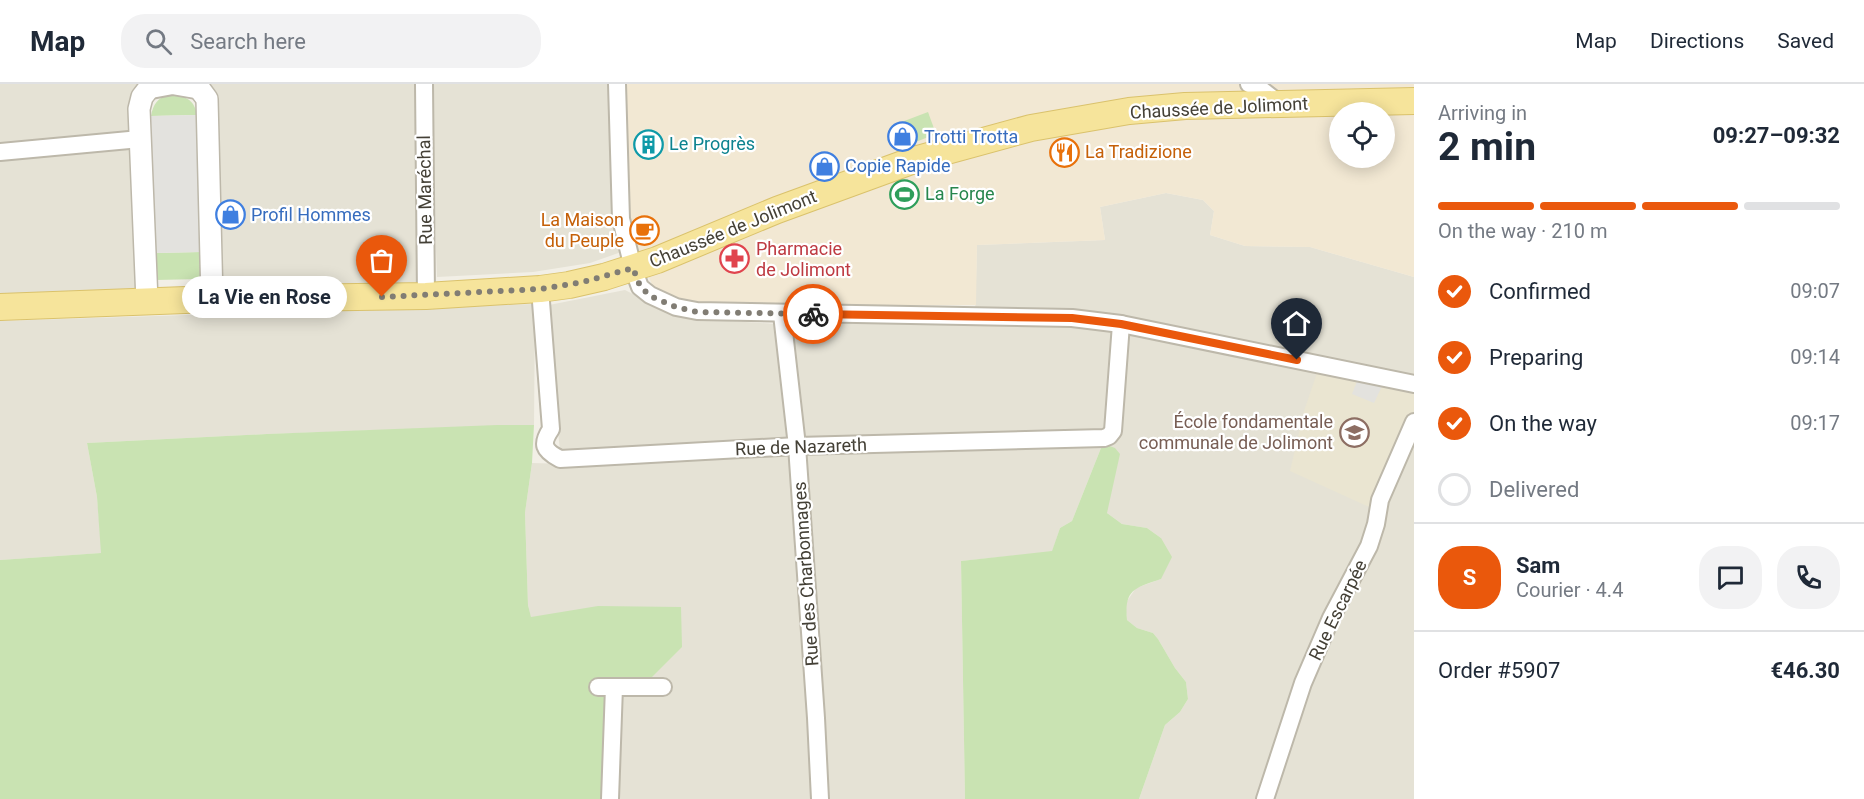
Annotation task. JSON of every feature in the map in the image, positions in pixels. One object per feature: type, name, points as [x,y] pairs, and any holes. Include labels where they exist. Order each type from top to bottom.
[{"type":"main road","name":"Chaussée de Jolimont","points":[[0,307],[212,299],[426,296],[540,289],[583,282],[657,260],[777,210],[914,160],[1001,136],[1074,120],[1129,111],[1185,106],[1414,101]]},
{"type":"street","name":"Rue Maréchal","points":[[424,84],[426,296]]},
{"type":"street","points":[[617,84],[621,219],[633,268],[640,286],[650,296],[676,307],[697,312],[1061,317],[1121,324],[1414,384]]},
{"type":"street","points":[[1249,84],[1258,87],[1280,104]]},
{"type":"street","points":[[147,302],[140,109],[142,98],[149,88],[173,86],[199,88],[207,99],[212,299]]},
{"type":"street","points":[[0,152],[140,139]]},
{"type":"street","name":"Rue de Nazareth","points":[[540,289],[552,429],[544,440],[544,444],[550,454],[560,459],[797,446],[1104,438],[1113,431],[1121,324]]},
{"type":"street","name":"Rue des Charbonnages","points":[[782,314],[797,446],[820,799]]},
{"type":"street","name":"Rue Escarpée","points":[[1265,799],[1303,683],[1331,618],[1369,546],[1380,500],[1414,422]]},
{"type":"street","points":[[610,799],[606,687],[663,687]]},
{"type":"shaded area","points":[[0,84],[142,84],[133,134],[0,146]]},
{"type":"shaded area","points":[[200,84],[419,84],[421,288],[217,291]]},
{"type":"shaded area","points":[[430,84],[610,84],[624,251],[590,263],[533,272],[437,277]]},
{"type":"shaded area","points":[[621,84],[1414,84],[1414,277],[1310,247],[1245,246],[1210,235],[1214,211],[1203,200],[1166,193],[1100,207],[1105,240],[977,245],[976,305],[759,306],[686,303],[655,291],[633,242],[625,216]]},
{"type":"shaded area","points":[[197,115],[201,252],[155,253],[151,116]]},
{"type":"shaded area","points":[[140,139],[147,301],[0,307],[0,152]]},
{"type":"shaded area","points":[[1166,193],[1203,200],[1214,211],[1210,235],[1245,246],[1310,247],[1414,277],[1414,799],[1139,799],[1165,725],[1180,712],[1188,699],[1186,682],[1158,639],[1153,633],[1137,628],[1127,620],[1125,604],[1136,588],[1161,579],[1161,538],[1147,528],[1122,524],[1107,513],[1101,448],[1072,521],[1060,528],[1052,552],[961,561],[965,799],[610,799],[531,618],[528,605],[525,513],[532,463],[567,464],[792,454],[782,314],[975,317],[977,245],[1105,240],[1100,207]]},
{"type":"shaded area","points":[[625,290],[685,318],[777,324],[789,443],[560,450],[544,306]]},
{"type":"shaded area","points":[[535,304],[534,425],[87,443],[97,497],[102,553],[0,560],[0,321]]},
{"type":"shaded area","name":"École fondamentale communale de Jolimont","points":[[1318,370],[1414,384],[1414,422],[1378,511],[1290,471],[1304,411]]},
{"type":"shaded area","points":[[1358,379],[1383,384],[1374,403],[1352,394]]},
{"type":"green space","points":[[169,94],[191,101],[197,115],[151,116],[157,102]]},
{"type":"green space","points":[[928,112],[936,134],[908,145],[899,123]]},
{"type":"green space","points":[[201,252],[201,279],[156,280],[155,253]]},
{"type":"green space","points":[[534,425],[532,463],[525,513],[528,605],[531,617],[598,606],[681,607],[682,647],[642,687],[614,687],[610,799],[0,799],[0,560],[101,553],[97,497],[87,443]]},
{"type":"green space","points":[[1107,445],[1115,448],[1120,454],[1107,513],[1122,524],[1147,528],[1161,538],[1172,557],[1161,579],[1133,591],[1127,602],[1127,620],[1137,628],[1153,633],[1158,639],[1186,682],[1188,699],[1180,712],[1165,725],[1139,799],[965,799],[961,561],[1052,551],[1060,528],[1072,521],[1101,448]]},
{"type":"way so far","points":[[382,297],[540,289],[583,282],[633,268],[640,286],[650,296],[676,307],[697,312],[813,314]]},
{"type":"place","name":"Trotti Trotta","points":[[903,137]]},
{"type":"place","name":"Le Progrès","points":[[648,144]]},
{"type":"place","name":"La Tradizione","points":[[1064,152]]},
{"type":"place","name":"Copie Rapide","points":[[824,166]]},
{"type":"place","name":"La Forge","points":[[904,194]]},
{"type":"place","name":"Profil Hommes","points":[[230,215]]},
{"type":"place","name":"La Maison du Peuple","points":[[645,230]]},
{"type":"place","name":"Pharmacie de Jolimont","points":[[735,259]]},
{"type":"place","name":"La Vie en Rose","points":[[382,297]]},
{"type":"place","name":"École fondamentale communale de Jolimont","points":[[1354,432]]},
{"type":"route","points":[[813,314],[1072,318],[1121,324],[1297,360]]}]
